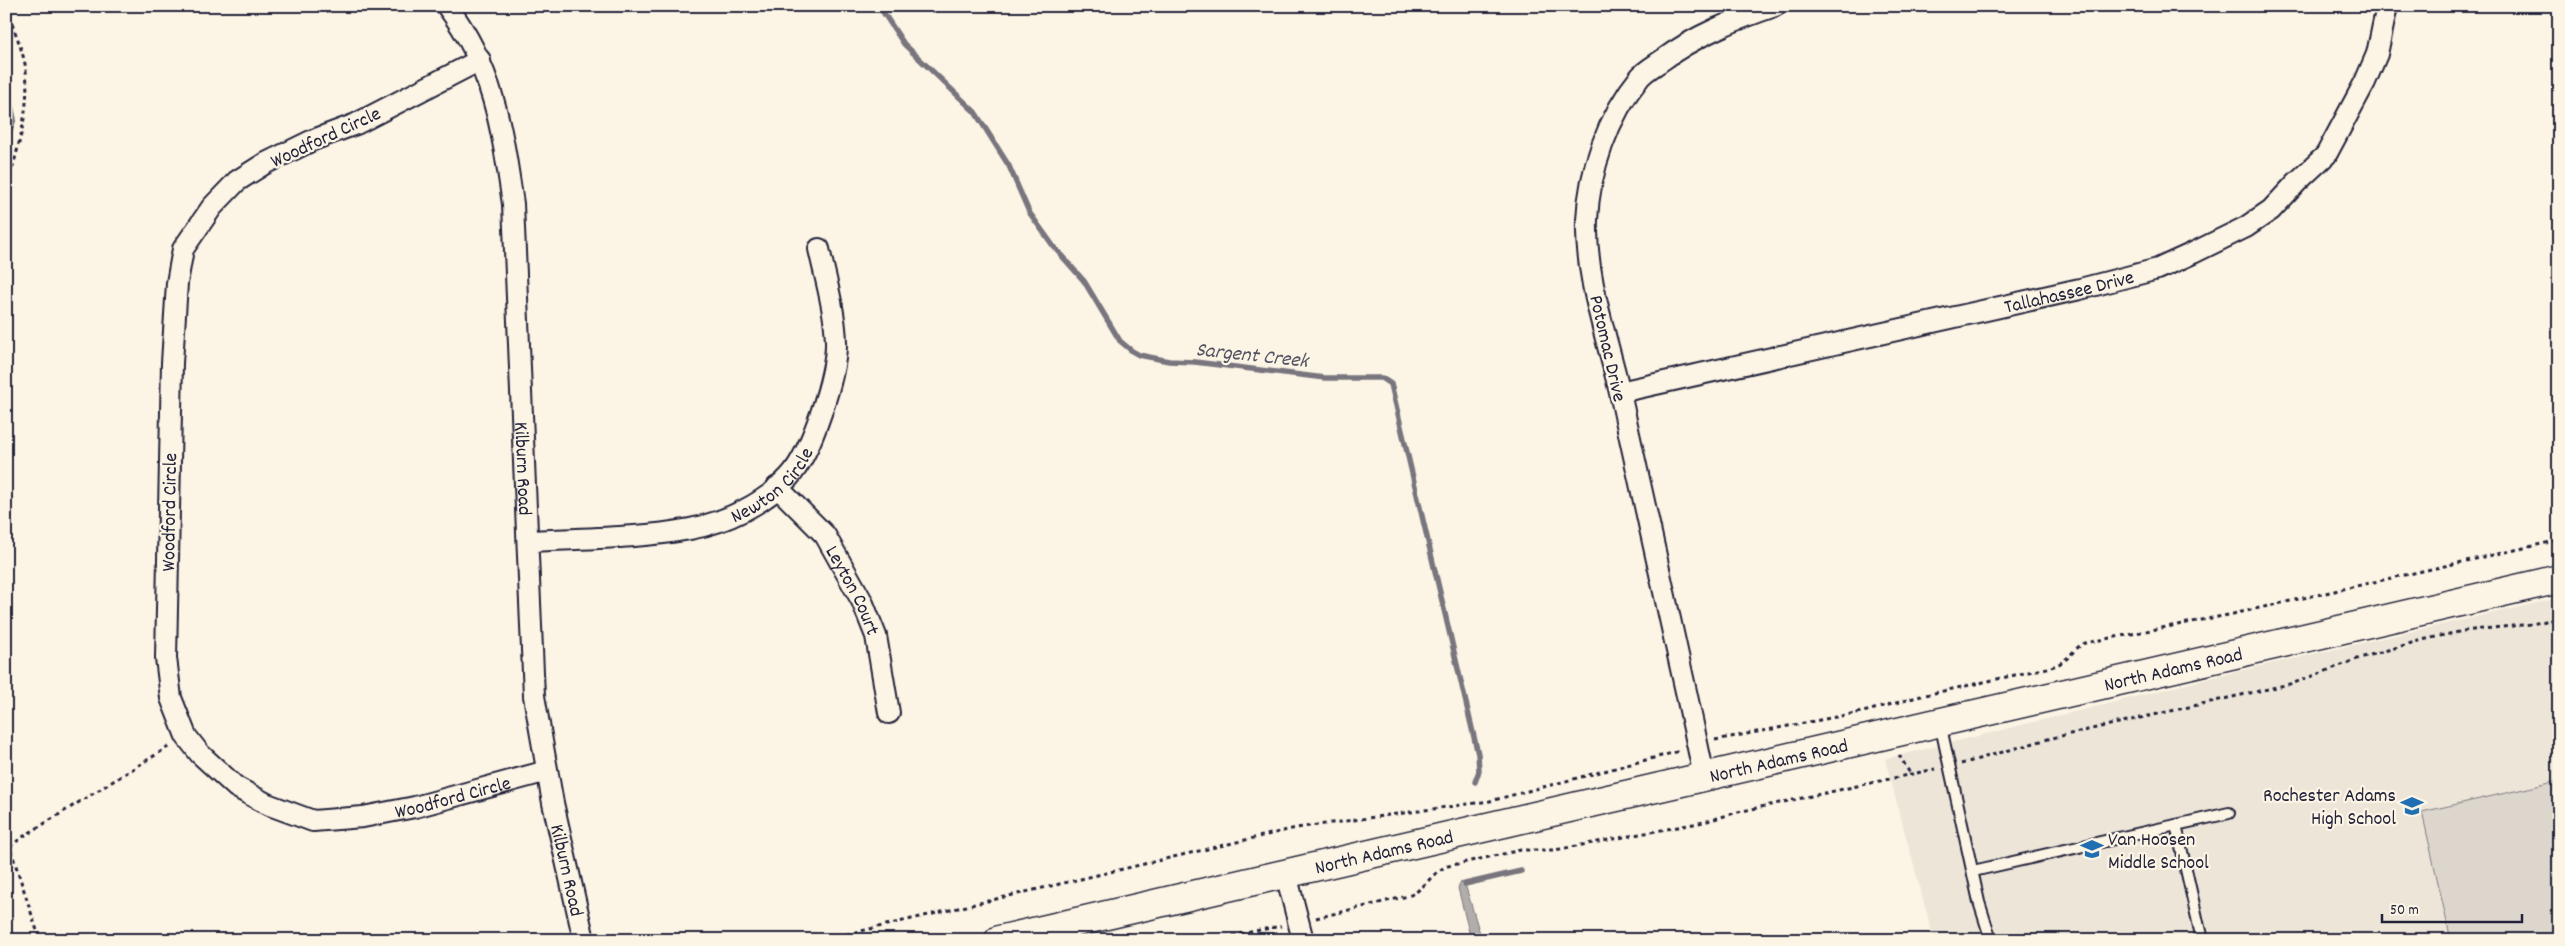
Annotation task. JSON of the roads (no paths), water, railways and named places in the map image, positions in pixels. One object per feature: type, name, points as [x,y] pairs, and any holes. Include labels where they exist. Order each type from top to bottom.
[{"type":"main road","name":"North Adams Road","points":[[999,940],[2559,579]]},
{"type":"street","name":"Kilburn Road","points":[[448,6],[465,30],[480,60],[496,105],[513,204],[534,696],[547,771],[584,940]]},
{"type":"street","name":"Potomac Drive","points":[[1704,776],[1620,392],[1588,257],[1587,219],[1592,185],[1602,145],[1614,119],[1641,76],[1684,44],[1726,23],[1775,6]]},
{"type":"street","name":"Tallahassee Drive","points":[[1620,392],[2080,290],[2158,269],[2194,254],[2246,227],[2271,210],[2326,155],[2365,82],[2377,54],[2387,6]]},
{"type":"street","name":"Woodford Circle","points":[[480,60],[356,124],[305,144],[244,176],[212,207],[182,249],[177,283],[172,363],[166,658],[171,698],[186,736],[200,754],[236,787],[267,804],[313,821],[363,817],[415,807],[547,771]]},
{"type":"street","name":"Newton Circle","points":[[528,541],[644,534],[690,529],[722,520],[754,505],[790,476],[810,440],[827,399],[836,344],[832,305],[819,249]]},
{"type":"street","name":"Leyton Court","points":[[777,487],[825,535],[862,601],[876,636],[889,713]]},
{"type":"street","points":[[1286,874],[1303,940]]},
{"type":"lane","points":[[1940,722],[1972,871],[1991,940]]},
{"type":"lane","points":[[1972,871],[2229,813]]},
{"type":"lane","points":[[2176,825],[2202,940]]},
{"type":"waterway","name":"Sargent Creek","points":[[879,6],[904,44],[975,112],[1009,166],[1029,212],[1054,247],[1084,281],[1120,341],[1132,351],[1139,355],[1169,361],[1195,362],[1325,378],[1382,378],[1391,384],[1478,754],[1479,771],[1475,782]]},
{"type":"waterway","points":[[6,84],[14,119],[6,140]]},
{"type":"waterway","points":[[1465,884],[1521,871]]},
{"type":"place","name":"Rochester Adams High School","points":[[2412,806]]},
{"type":"place","name":"Van Hoosen Middle School","points":[[2092,849]]}]
